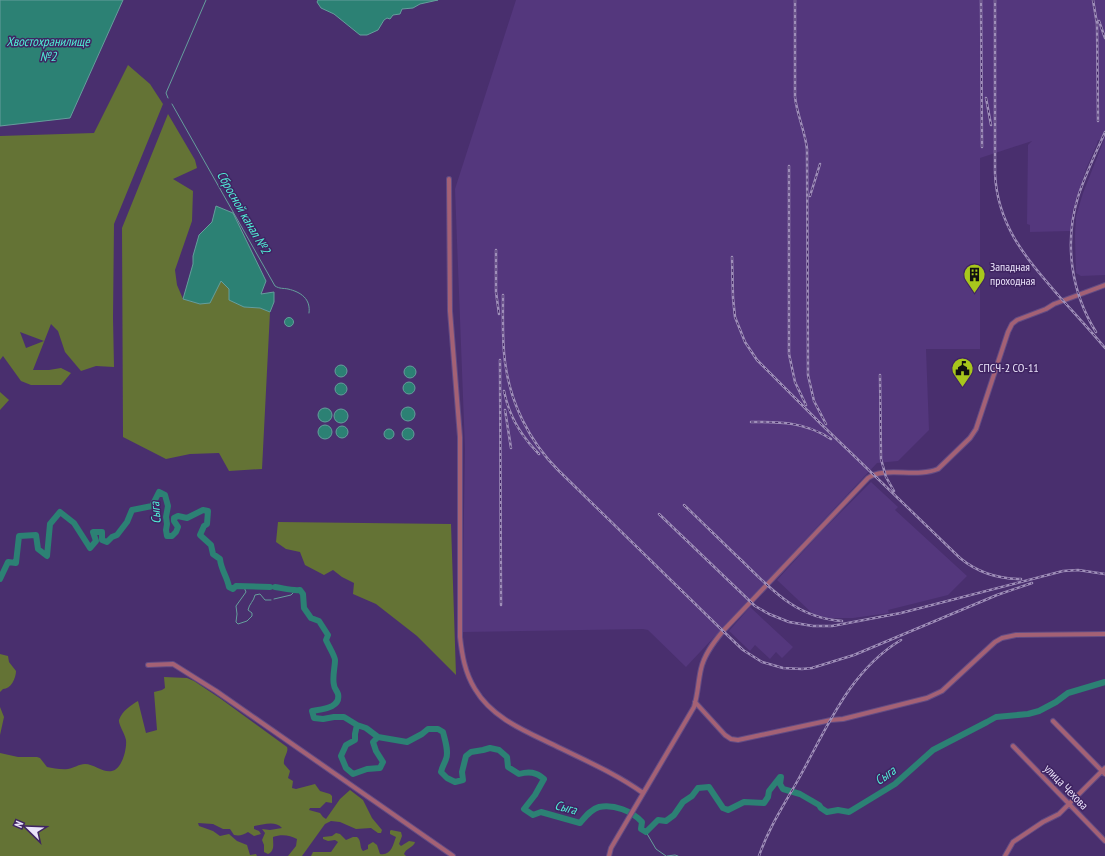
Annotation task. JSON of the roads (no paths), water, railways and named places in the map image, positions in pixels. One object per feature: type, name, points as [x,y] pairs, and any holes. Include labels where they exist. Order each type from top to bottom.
[{"type":"street","points":[[449,179],[450,311],[460,437],[460,637],[463,664],[475,690],[493,711],[509,723],[626,781],[643,793]]},
{"type":"street","points":[[609,856],[611,848],[696,702],[698,696],[700,669],[712,645],[755,596],[868,478],[878,473],[933,472],[970,438],[976,429],[1012,324],[1017,320],[1046,309],[1054,304],[1105,285]]},
{"type":"street","points":[[696,702],[725,735],[731,739],[738,740],[831,720],[843,719],[927,698],[942,691],[994,642],[1002,638],[1016,635],[1105,634]]},
{"type":"street","points":[[148,665],[169,663],[178,666],[221,694],[453,856]]},
{"type":"street","points":[[1005,856],[1013,842],[1059,814],[1104,771],[1053,721]]},
{"type":"street","name":"улица Чехова","points":[[1013,746],[1105,842]]},
{"type":"water","name":"Хвостохранилище №2","points":[[0,0],[123,0],[70,118],[0,126]]},
{"type":"water","points":[[318,0],[438,0],[420,4],[413,8],[402,9],[400,14],[393,15],[390,19],[387,18],[384,20],[378,30],[367,35],[360,35],[334,14],[321,8],[317,2]]},
{"type":"water","points":[[216,206],[233,213],[266,281],[261,294],[274,292],[274,302],[270,312],[260,308],[244,307],[229,300],[229,289],[221,281],[210,303],[200,304],[183,299],[193,264],[193,256],[199,235],[212,222]]},
{"type":"water","points":[[289,317],[294,322],[289,327],[284,322]]},
{"type":"water","points":[[339,365],[343,365],[347,371],[343,377],[339,377],[335,373],[335,369]]},
{"type":"water","points":[[412,366],[415,367],[415,377],[408,378],[405,377],[404,370],[405,367]]},
{"type":"water","points":[[411,382],[414,383],[414,393],[407,394],[404,393],[403,386],[404,383]]},
{"type":"water","points":[[343,383],[346,384],[346,394],[339,395],[336,394],[335,387],[336,384]]},
{"type":"water","points":[[408,407],[413,409],[415,414],[413,419],[408,421],[403,419],[401,414],[403,409]]},
{"type":"water","points":[[325,408],[330,410],[332,415],[330,420],[325,422],[320,420],[318,415],[320,410]]},
{"type":"water","points":[[341,409],[346,411],[348,416],[346,421],[341,423],[336,421],[334,416],[336,411]]},
{"type":"water","points":[[325,425],[330,427],[332,432],[330,437],[325,439],[320,437],[318,432],[320,427]]},
{"type":"water","points":[[340,426],[344,426],[348,432],[344,438],[340,438],[336,434],[336,430]]},
{"type":"water","points":[[410,428],[413,429],[413,439],[406,440],[403,439],[402,432],[403,429]]},
{"type":"water","points":[[387,429],[391,429],[393,430],[393,438],[387,439],[384,436],[384,432]]},
{"type":"waterway","name":"Сбросной канал №2","points":[[168,98],[166,93],[206,0]]},
{"type":"waterway","name":"Сбросной канал №2","points":[[172,104],[275,286],[293,290],[301,294],[307,300],[309,313]]},
{"type":"waterway","name":"Сыга","points":[[0,579],[8,562],[16,563],[19,536],[36,535],[38,549],[47,556],[50,524],[60,512],[74,523],[90,548],[96,541],[93,532],[102,532],[102,540],[107,542],[112,537],[117,535],[127,522],[132,510],[152,506],[159,492],[165,495],[168,506],[166,517],[167,536],[172,536],[178,527],[174,521],[174,518],[178,516],[187,518],[203,510],[208,511],[207,524],[204,526],[200,535],[211,545],[213,554],[220,559],[229,587],[233,589],[236,586],[270,587]]},
{"type":"waterway","points":[[244,587],[246,592],[236,606],[236,622],[238,624],[247,621],[252,616],[252,613],[248,610],[255,595],[260,594],[265,600],[271,600]]},
{"type":"waterway","name":"Сыга","points":[[275,587],[300,590],[303,594],[304,608],[311,618],[319,621],[328,635],[326,640],[335,660],[333,682],[338,694],[338,699],[337,702],[330,707],[312,711],[314,718],[323,719],[344,717],[357,725],[366,728],[378,737],[407,742],[428,729],[438,729],[443,732],[447,749],[447,756],[441,772],[447,778],[455,782],[463,780],[462,772],[466,756],[471,752],[490,748],[499,750],[507,757],[508,767],[519,774],[532,773],[544,779],[535,795],[524,809],[533,815],[541,812],[580,823],[593,810],[605,806],[622,809],[638,818],[642,822],[641,829],[646,832],[658,820],[666,821],[674,815],[683,802],[692,796],[698,788],[709,787],[723,808],[728,810],[744,802],[764,803],[768,797],[769,791],[780,777],[780,784],[783,789],[800,794],[819,805],[827,812],[838,810],[849,812],[895,784],[933,750],[996,717],[1028,714],[1039,711],[1056,702],[1068,693],[1105,682]]},
{"type":"waterway","points":[[274,599],[291,595],[295,591]]},
{"type":"waterway","points":[[357,725],[355,740],[346,745],[341,756],[346,768],[353,774],[367,769],[380,768],[383,762],[376,751],[373,742],[378,737]]},
{"type":"waterway","points":[[646,832],[656,849],[666,856]]},
{"type":"waterway","points":[[667,856],[678,856]]},
{"type":"railway","points":[[795,0],[795,97],[807,149],[808,375],[814,401],[826,424]]},
{"type":"railway","points":[[981,0],[982,147]]},
{"type":"railway","points":[[995,0],[995,173],[1001,209],[1015,240],[1035,268],[1105,348]]},
{"type":"railway","points":[[1093,0],[1097,24],[1098,121]]},
{"type":"railway","points":[[1099,21],[1105,38]]},
{"type":"railway","points":[[986,98],[991,125]]},
{"type":"railway","points":[[1096,332],[1087,317],[1076,284],[1072,267],[1071,232],[1078,197],[1087,172],[1105,132]]},
{"type":"railway","points":[[810,196],[820,164]]},
{"type":"railway","points":[[789,166],[789,354],[795,382],[806,405]]},
{"type":"railway","points":[[496,250],[496,292],[499,314]]},
{"type":"railway","points":[[732,257],[735,317],[745,342],[757,360],[960,558],[973,567],[988,574],[1004,578],[1021,579]]},
{"type":"railway","points":[[503,295],[503,345],[511,392],[522,420],[538,447],[558,470],[723,631],[743,650],[762,662],[783,668],[812,668],[854,655],[997,595],[1032,583]]},
{"type":"railway","points":[[500,360],[501,605]]},
{"type":"railway","points":[[880,375],[881,459],[886,477],[894,491]]},
{"type":"railway","points":[[504,391],[509,409],[517,426],[539,454]]},
{"type":"railway","points":[[505,410],[511,448]]},
{"type":"railway","points":[[751,422],[793,424],[812,429],[831,439]]},
{"type":"railway","points":[[684,505],[763,581],[785,600],[811,614],[826,619],[842,621]]},
{"type":"railway","points":[[659,514],[755,606],[769,614],[789,622],[813,626],[832,626],[901,613],[1063,571],[1078,570],[1105,574]]},
{"type":"railway","points":[[759,856],[772,827],[840,703],[867,668],[883,653],[901,640]]},
{"type":"place","name":"Западная проходная","points":[[974,294]]},
{"type":"place","name":"СПСЧ-2 СО-11","points":[[963,388]]}]
